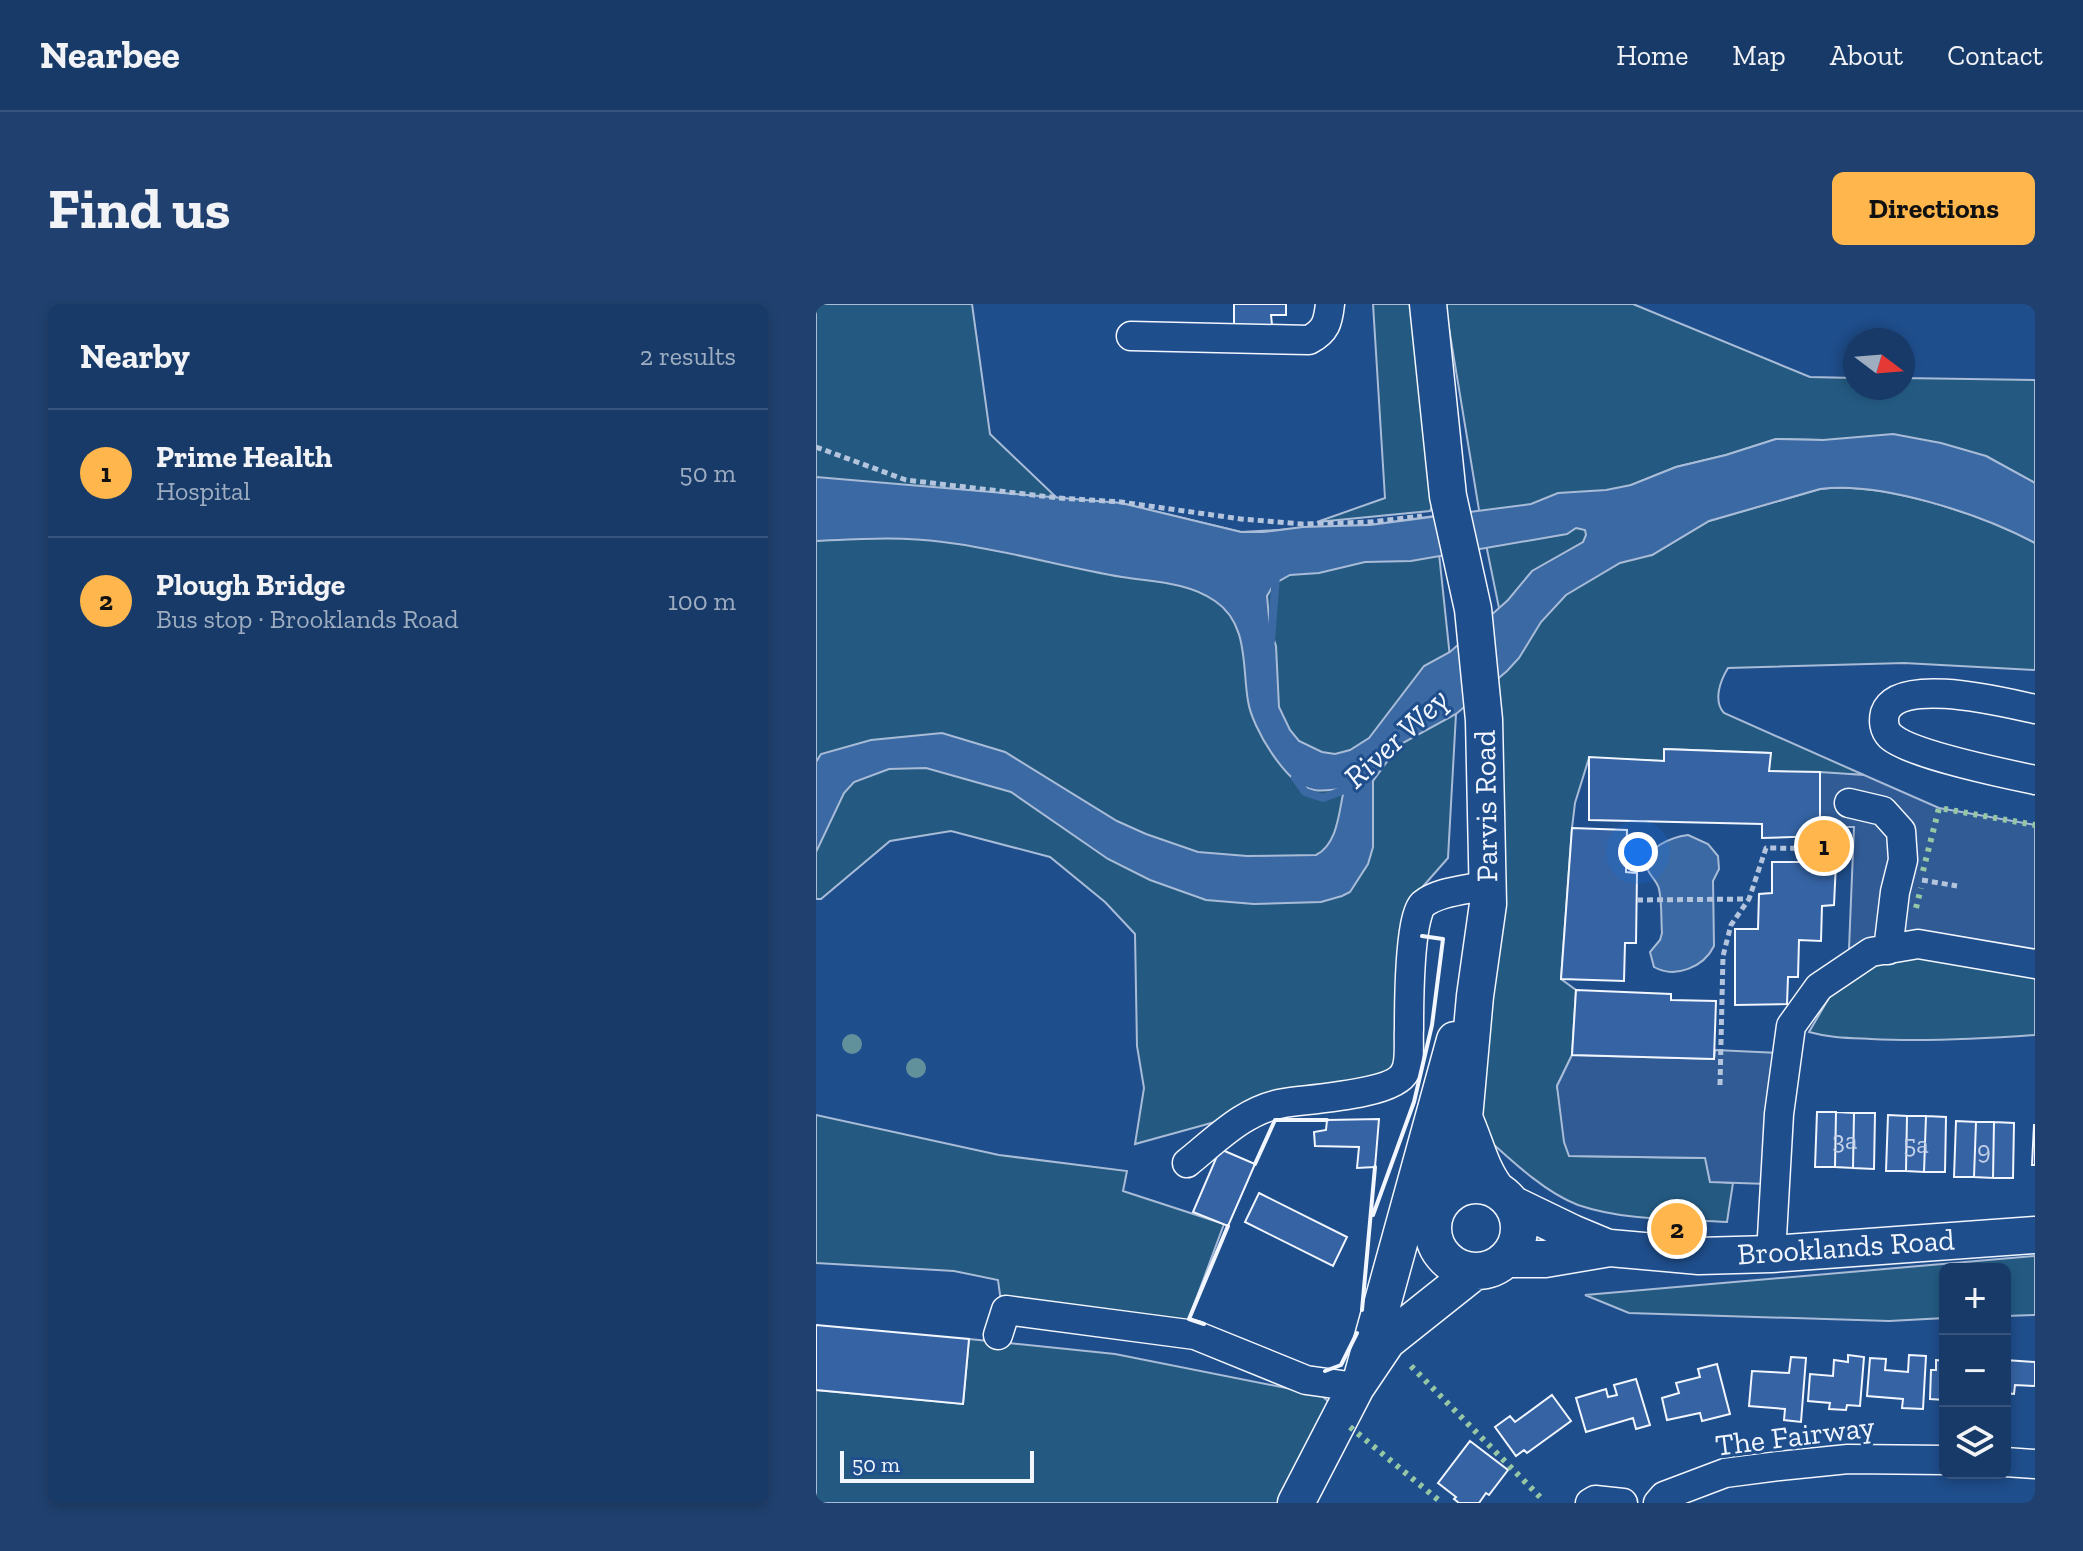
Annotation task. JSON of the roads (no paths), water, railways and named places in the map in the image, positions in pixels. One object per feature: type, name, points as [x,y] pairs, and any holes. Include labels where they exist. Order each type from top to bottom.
[{"type":"main road","name":"Parvis Road","points":[[1387,1341],[1397,1303],[1437,1217],[1454,1136],[1464,1118],[1487,885],[1484,720],[1473,609],[1447,482],[1428,304]]},
{"type":"main road","points":[[1360,1380],[1483,937]]},
{"type":"main road","name":"Parvis Road","points":[[1464,1118],[1485,1174],[1504,1197]]},
{"type":"main road","points":[[1466,1185],[1481,1185],[1572,1233],[1610,1248],[1463,1269],[1442,1255],[1437,1217],[1452,1192],[1466,1185]]},
{"type":"main road","points":[[1296,1503],[1360,1380],[1387,1341],[1513,1250],[1519,1227],[1504,1197]]},
{"type":"main road","name":"Brooklands Road","points":[[1610,1248],[1699,1256],[1771,1254],[2035,1235]]},
{"type":"street","points":[[1131,336],[1309,340],[1321,334],[1328,322],[1330,304]]},
{"type":"street","points":[[2035,709],[1995,700],[1937,693],[1909,695],[1893,701],[1885,711],[1884,725],[1889,735],[1907,745],[1981,768],[2035,780]]},
{"type":"street","points":[[1849,803],[1883,811],[1901,831],[1903,860],[1895,892],[1888,950]]},
{"type":"street","points":[[1187,1163],[1247,1115],[1265,1107],[1356,1094],[1398,1080],[1406,1071],[1408,1060],[1410,985],[1417,912],[1434,898],[1487,885]]},
{"type":"street","points":[[1771,1254],[1779,1114],[1791,1026],[1819,987],[1871,952],[1926,945],[2035,964]]},
{"type":"street","points":[[998,1335],[1006,1310],[1195,1335],[1306,1380],[1360,1380]]},
{"type":"street","name":"The Fairway","points":[[1658,1503],[1664,1496],[1725,1473],[1848,1459],[1939,1460]]},
{"type":"street","points":[[2011,1462],[2035,1464]]},
{"type":"street","points":[[1590,1503],[1595,1500],[1623,1503]]},
{"type":"water","points":[[1893,434],[1986,456],[2035,483],[2035,543],[1987,521],[1930,502],[1872,490],[1820,489],[1709,521],[1652,555],[1620,563],[1566,595],[1541,622],[1519,658],[1507,671],[1456,714],[1399,745],[1373,781],[1373,847],[1368,864],[1350,892],[1342,896],[1321,902],[1254,904],[1206,900],[1150,880],[1108,859],[1011,792],[926,768],[889,769],[854,782],[844,793],[816,852],[816,762],[821,754],[871,740],[942,733],[1005,752],[1117,821],[1198,852],[1247,856],[1316,855],[1333,835],[1344,789],[1318,791],[1304,786],[1272,754],[1251,712],[1242,647],[1234,622],[1226,611],[1205,595],[1170,584],[965,545],[896,539],[816,541],[816,477],[1121,503],[1241,532],[1263,532],[1370,525],[1531,504],[1558,493],[1631,485],[1676,467],[1776,439],[1823,440]],"holes":[[[1576,528],[1585,530],[1583,542],[1532,571],[1508,600],[1450,652],[1424,666],[1369,738],[1350,750],[1335,754],[1322,752],[1299,741],[1290,730],[1279,707],[1276,646],[1270,628],[1267,596],[1274,584],[1290,575],[1319,573],[1365,562],[1411,561],[1567,534]]]},
{"type":"water","points":[[1688,835],[1708,844],[1718,856],[1719,869],[1713,881],[1714,946],[1696,965],[1671,972],[1654,967],[1650,952],[1662,933],[1659,889],[1648,870],[1647,860],[1661,844]]},
{"type":"waterway","name":"River Wey","points":[[1271,641],[1276,575]]},
{"type":"waterway","name":"River Wey","points":[[1295,778],[1305,792],[1323,798],[1352,787]]},
{"type":"place","name":"Prime Health","points":[[1824,846]]},
{"type":"place","name":"Plough Bridge","points":[[1677,1229]]}]
